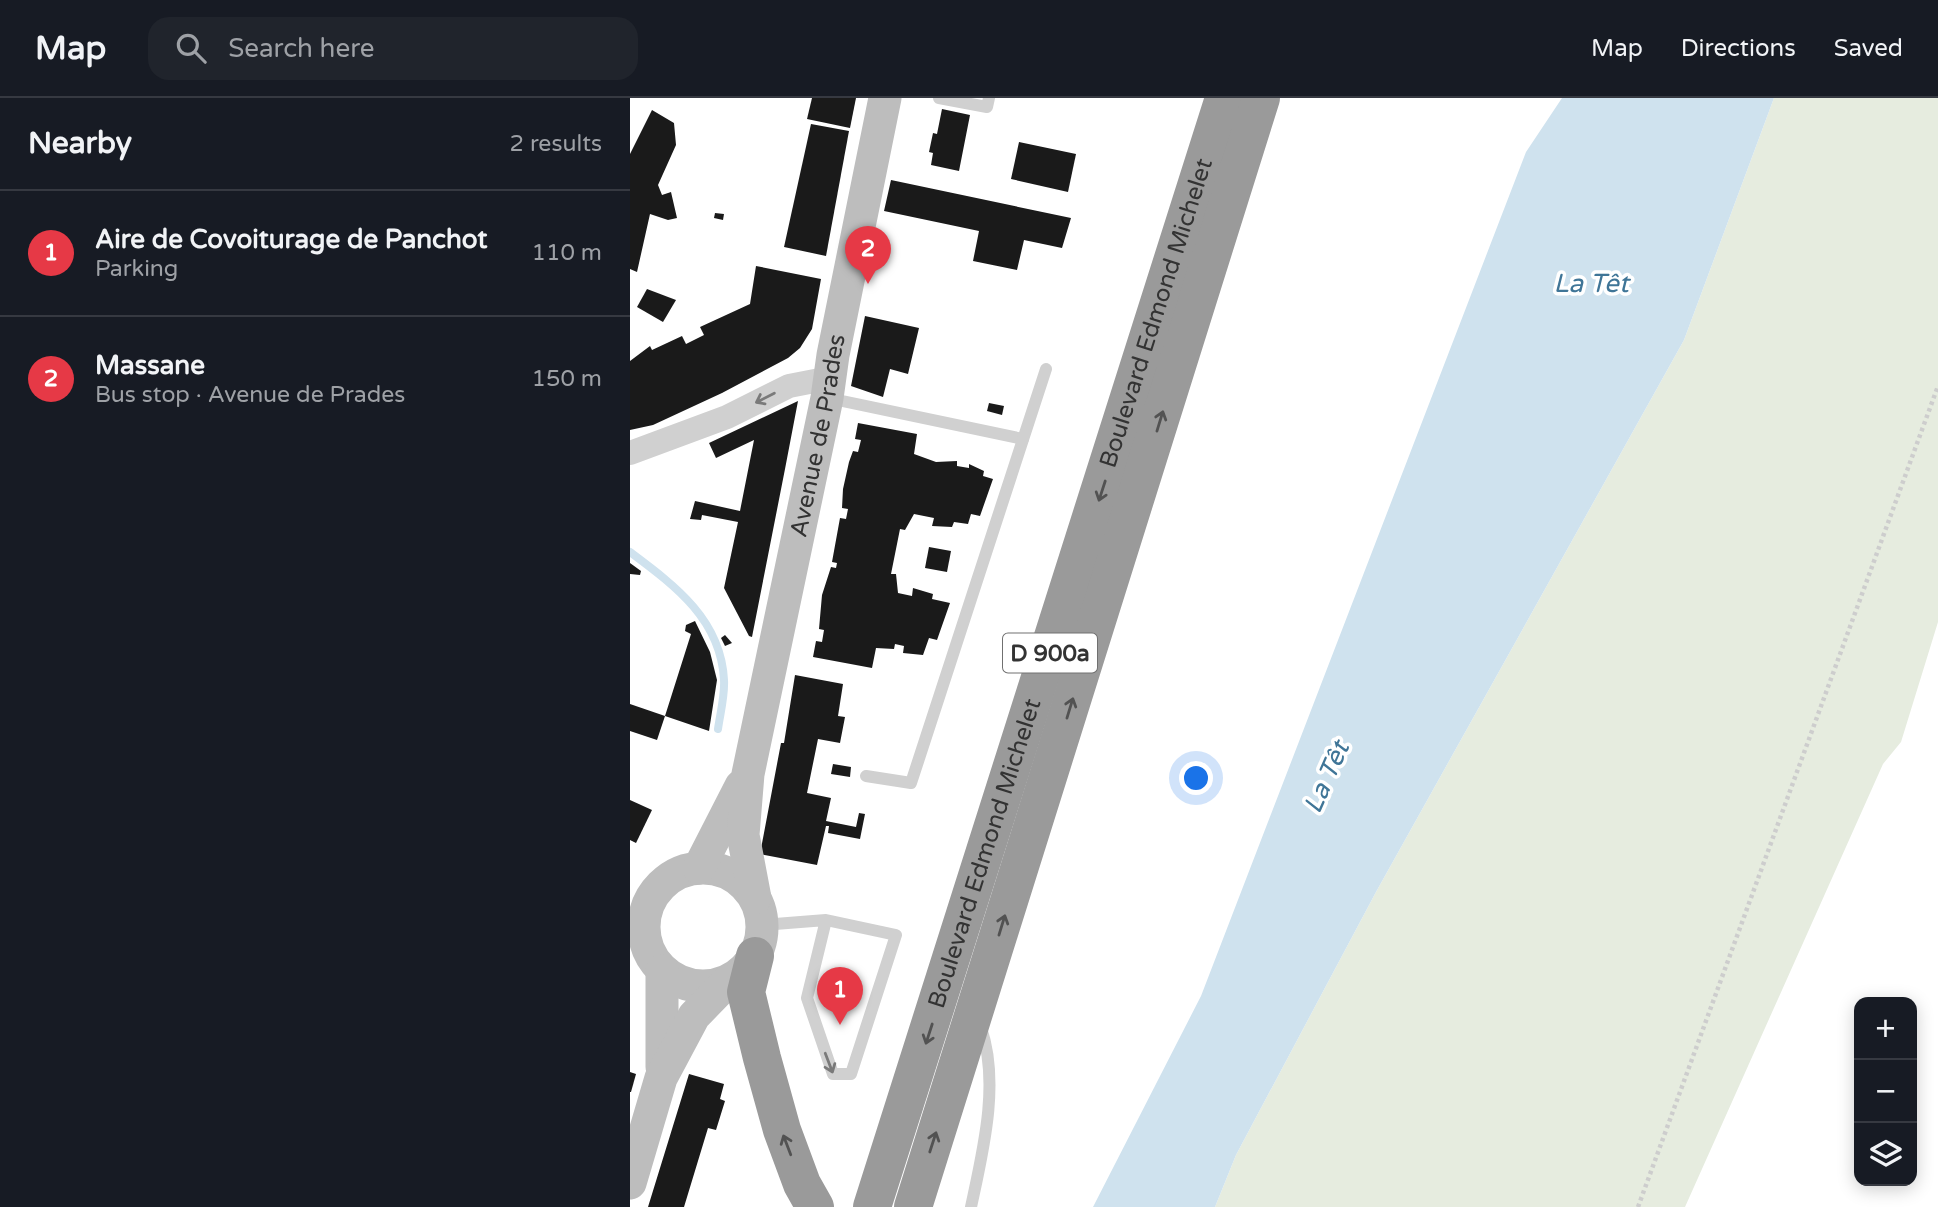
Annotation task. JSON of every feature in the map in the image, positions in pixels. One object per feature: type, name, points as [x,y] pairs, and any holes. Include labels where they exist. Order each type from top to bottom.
[{"type":"highway","name":"Boulevard Edmond Michelet","points":[[872,1207],[1224,98]]},
{"type":"highway","name":"Boulevard Edmond Michelet","points":[[913,1207],[1261,98]]},
{"type":"highway","points":[[750,940],[747,992],[762,1058],[782,1130],[802,1184],[815,1207]]},
{"type":"main road","name":"Avenue de Prades","points":[[750,940],[743,835],[748,774],[828,388],[884,98]]},
{"type":"main road","name":"Avenue de Prades","points":[[699,868],[748,774]]},
{"type":"main road","points":[[715,869],[731,875],[750,940],[711,987],[693,986],[677,981],[662,971],[652,958],[645,942],[638,906],[662,884],[685,870],[715,869]]},
{"type":"main road","points":[[630,1183],[661,1078],[694,1016],[750,940]]},
{"type":"main road","points":[[661,1078],[664,1034],[662,971]]},
{"type":"street","points":[[630,453],[727,417],[789,386],[828,388]]},
{"type":"lane","points":[[939,98],[987,107],[989,98]]},
{"type":"lane","points":[[866,776],[911,783],[1046,369]]},
{"type":"lane","points":[[828,388],[1023,439]]},
{"type":"lane","points":[[750,940],[827,920],[895,935],[851,1074],[834,1074],[807,998],[827,920]]},
{"type":"lane","points":[[971,1207],[989,1080],[989,1058],[975,1010]]},
{"type":"path","points":[[1638,1207],[1938,386]]},
{"type":"shaded area","points":[[1774,98],[1938,98],[1938,622],[1901,742],[1883,764],[1685,1207],[1215,1207],[1236,1155],[1376,892],[1684,340]]},
{"type":"water","name":"La Têt","points":[[1562,98],[1774,98],[1684,340],[1376,892],[1236,1155],[1215,1207],[1093,1207],[1201,996],[1526,152]]},
{"type":"building","points":[[812,98],[856,98],[850,128],[807,119]]},
{"type":"building","points":[[942,109],[970,115],[959,171],[931,165],[933,153],[929,152],[933,133],[937,134]]},
{"type":"building","points":[[652,110],[674,123],[676,145],[658,185],[662,195],[671,192],[677,218],[668,220],[650,214],[637,272],[630,269],[630,154]]},
{"type":"building","points":[[811,124],[849,131],[826,256],[784,247]]},
{"type":"building","points":[[1019,142],[1076,154],[1068,192],[1011,179]]},
{"type":"building","points":[[891,180],[1071,218],[1062,248],[1024,240],[1017,270],[973,261],[979,231],[884,211]]},
{"type":"building","points":[[715,213],[724,214],[723,220],[714,218]]},
{"type":"building","points":[[756,266],[821,279],[812,329],[800,348],[788,358],[722,393],[653,425],[630,430],[630,361],[650,346],[652,350],[682,336],[686,344],[704,335],[700,327],[750,304]]},
{"type":"building","points":[[647,289],[676,300],[663,322],[637,307]]},
{"type":"building","points":[[865,316],[919,328],[908,374],[890,369],[883,397],[851,386]]},
{"type":"building","points":[[798,401],[752,637],[749,636],[724,588],[738,522],[702,515],[701,520],[690,519],[695,501],[740,511],[754,440],[716,458],[709,443]]},
{"type":"building","points":[[989,403],[1004,406],[1002,415],[987,411]]},
{"type":"building","points":[[858,423],[917,434],[914,454],[936,462],[957,461],[957,466],[969,468],[969,464],[984,471],[983,476],[993,479],[980,516],[971,514],[968,524],[954,522],[952,527],[932,526],[934,518],[914,514],[905,530],[900,529],[891,574],[896,574],[898,593],[912,596],[913,588],[933,594],[932,599],[950,603],[937,640],[929,638],[923,655],[903,653],[904,646],[895,644],[894,649],[876,648],[872,668],[813,657],[816,641],[822,642],[824,630],[819,629],[822,595],[831,567],[836,568],[837,563],[832,562],[840,518],[846,519],[848,509],[842,508],[843,489],[853,451],[858,452],[861,440],[855,439]]},
{"type":"building","points":[[929,547],[951,551],[947,572],[925,568]]},
{"type":"building","points":[[630,563],[641,571],[640,575],[630,574]]},
{"type":"building","points":[[695,621],[710,652],[717,680],[709,731],[665,716],[691,634],[685,631],[686,625]]},
{"type":"building","points":[[725,635],[732,643],[725,646],[721,638]]},
{"type":"building","points":[[795,675],[843,684],[838,716],[845,717],[840,743],[818,739],[807,793],[831,798],[826,821],[856,827],[859,813],[865,814],[860,839],[828,833],[829,826],[826,826],[817,865],[760,854],[781,743],[784,743]]},
{"type":"building","points":[[630,704],[665,716],[657,740],[630,731]]},
{"type":"building","points":[[833,764],[851,767],[850,777],[831,774]]},
{"type":"building","points":[[630,800],[652,810],[636,843],[630,840]]},
{"type":"building","points":[[630,1072],[636,1074],[631,1092],[630,1092]]},
{"type":"building","points":[[689,1074],[724,1084],[720,1099],[725,1101],[716,1130],[708,1128],[684,1207],[648,1207]]},
{"type":"waterway","points":[[630,552],[678,591],[705,621],[714,639],[721,658],[724,680],[718,729]]},
{"type":"place","name":"Massane","points":[[868,284]]},
{"type":"place","name":"Aire de Covoiturage de Panchot","points":[[840,1025]]}]
